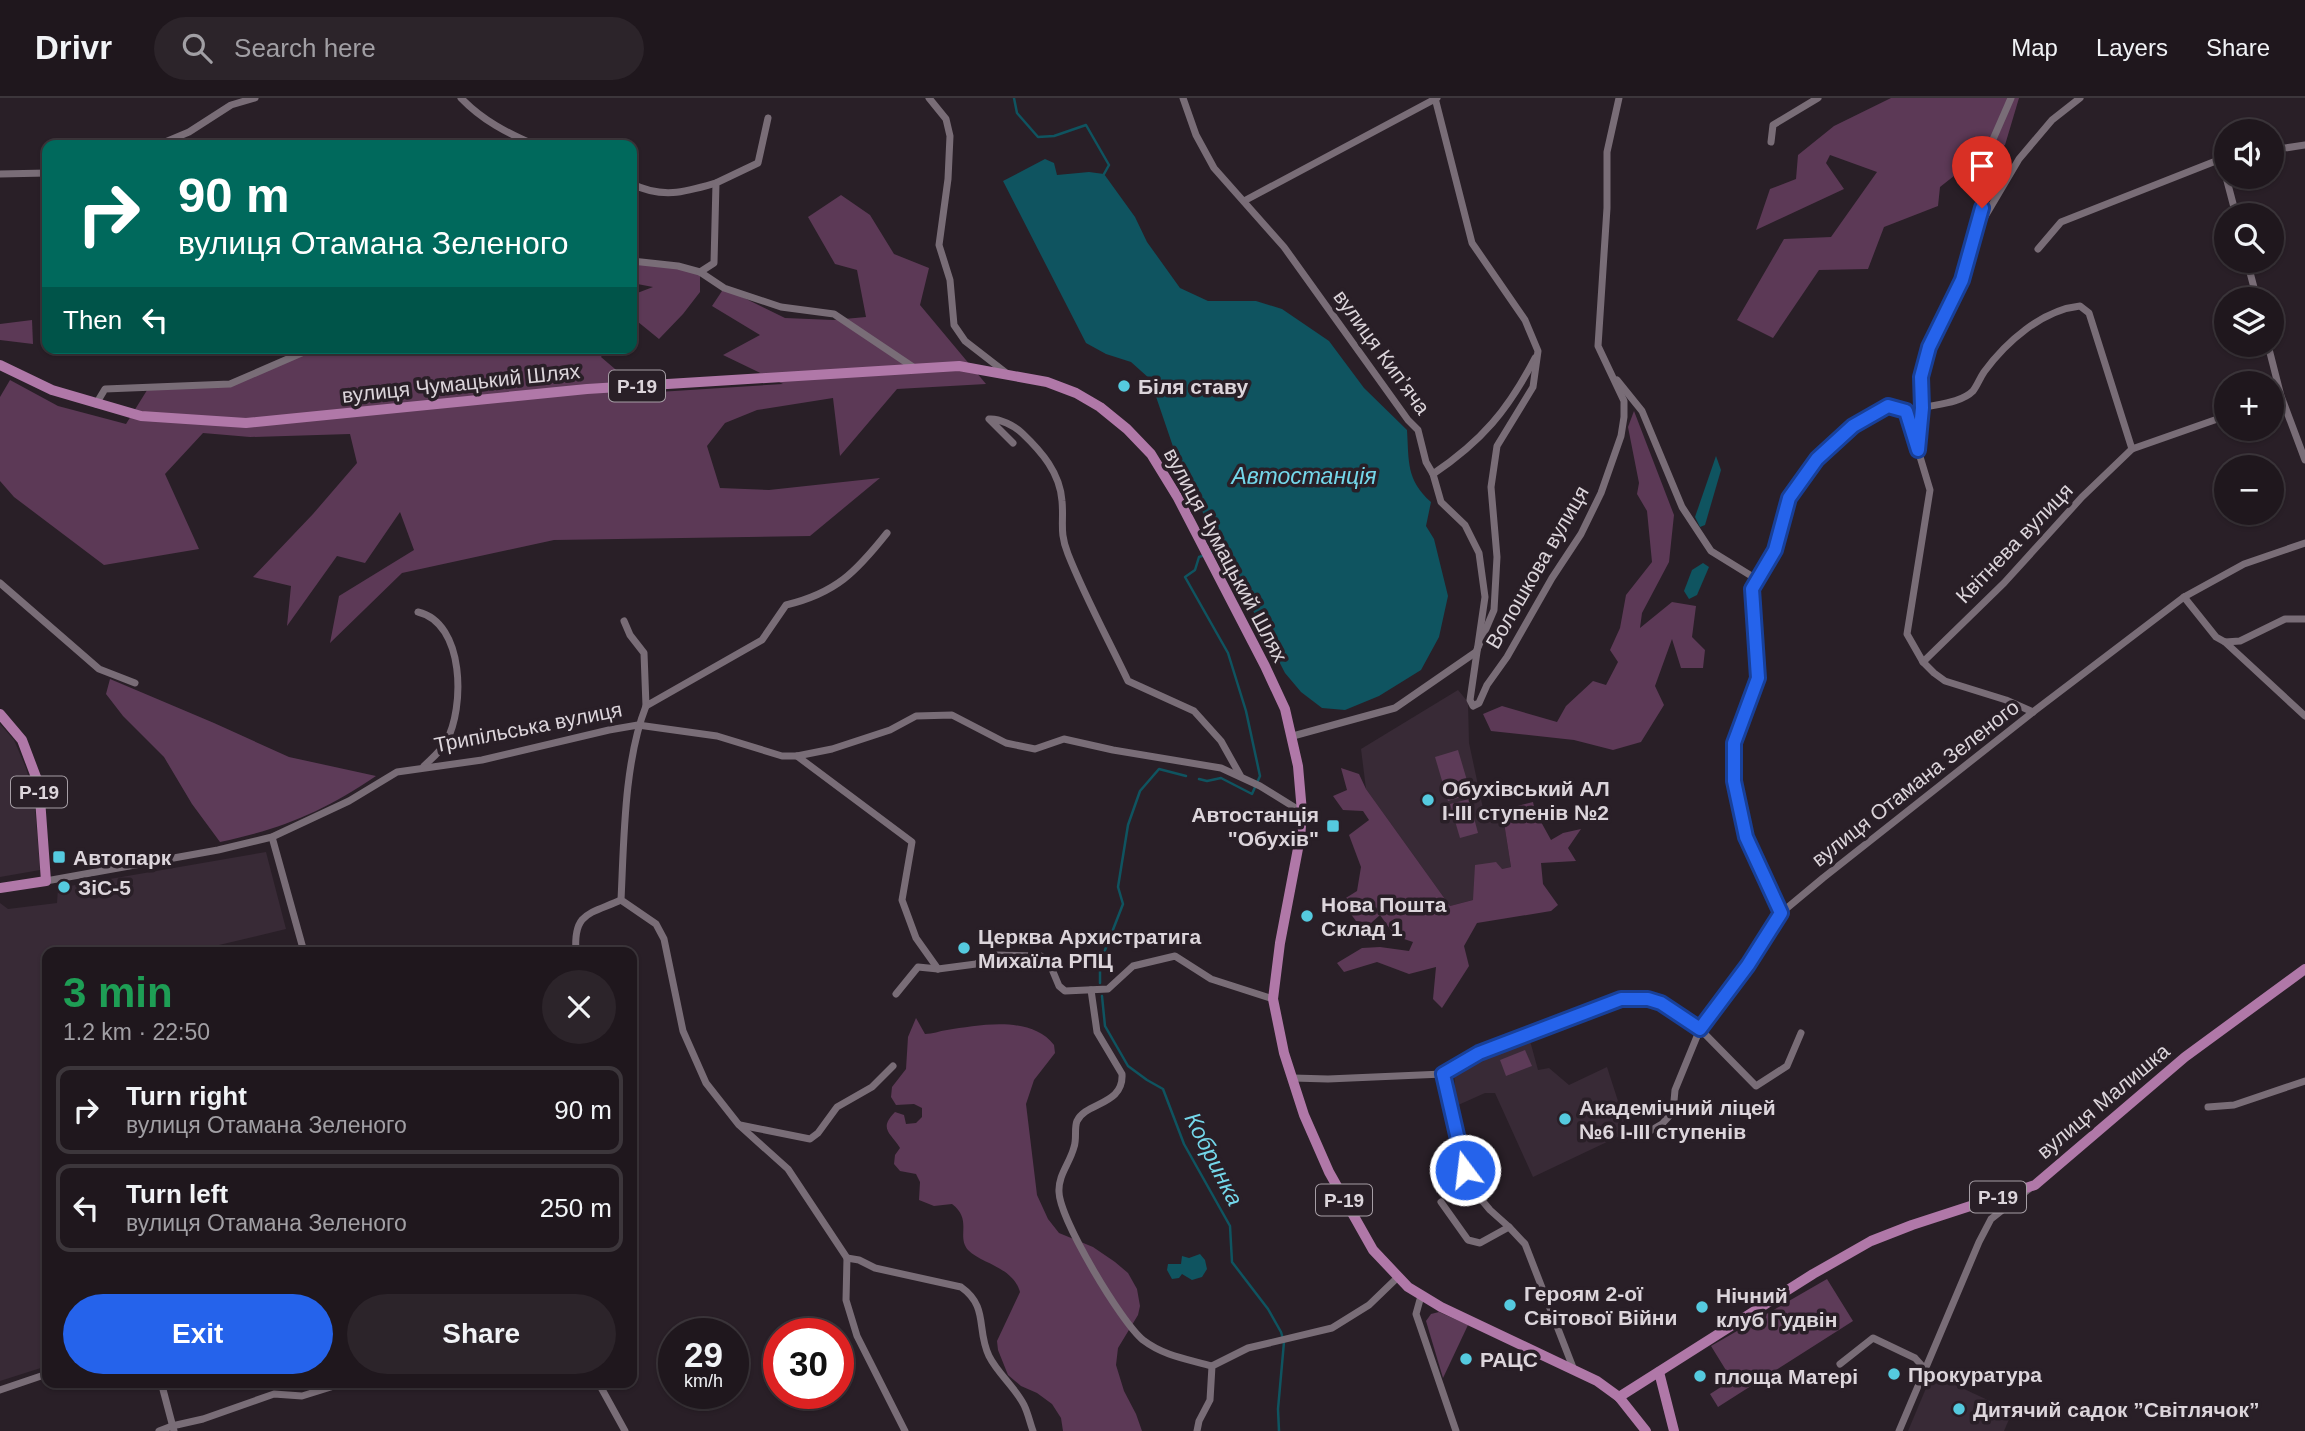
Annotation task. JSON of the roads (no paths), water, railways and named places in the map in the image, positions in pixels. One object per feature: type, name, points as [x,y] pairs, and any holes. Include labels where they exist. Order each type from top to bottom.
[{"type":"main road","name":"вулиця Чумацький Шлях","points":[[0,365],[52,390],[141,416],[246,424],[587,389],[959,366],[1047,382],[1076,393],[1100,407],[1152,454],[1178,498],[1285,709],[1301,781],[1302,812],[1273,999],[1277,1026],[1304,1115],[1329,1172],[1373,1250],[1396,1278],[1421,1296],[1597,1381],[1619,1397],[1646,1431]]},
{"type":"main road","name":"Р-19","points":[[0,714],[22,740],[39,785],[46,881]]},
{"type":"main road","name":"Трипільська вулиця","points":[[0,888],[46,881]]},
{"type":"main road","name":"вулиця Малишка","points":[[1619,1397],[1871,1241],[2035,1185],[2185,1057],[2305,969]]},
{"type":"main road","points":[[1659,1372],[1674,1431]]},
{"type":"street","points":[[170,140],[189,132],[231,105],[255,98]]},
{"type":"street","points":[[461,98],[473,111],[502,130],[524,140]]},
{"type":"street","points":[[929,98],[946,119],[950,136],[948,179],[939,245],[950,280],[954,325],[965,341],[1008,375]]},
{"type":"street","name":"вулиця Кипʼяча","points":[[1183,98],[1196,135],[1214,169],[1284,247],[1408,420],[1418,430],[1426,462],[1433,474],[1441,502],[1465,525],[1479,553],[1485,597],[1476,652]]},
{"type":"street","points":[[1244,201],[1436,98],[1472,243],[1525,320],[1538,351],[1533,387],[1497,446],[1491,486],[1497,557],[1494,610],[1476,652],[1395,708],[1293,736]]},
{"type":"street","name":"Волошкова вулиця","points":[[1476,652],[1470,700],[1473,706],[1479,703],[1487,685],[1507,657],[1552,578],[1581,534],[1601,493],[1621,436],[1624,401],[1606,368],[1598,346],[1606,220],[1607,152],[1619,98]]},
{"type":"street","points":[[1771,142],[1773,125],[1818,98]]},
{"type":"street","points":[[1918,450],[1922,408],[1921,377],[1929,347],[1962,280],[1982,208],[1978,176],[2011,98]]},
{"type":"street","points":[[1976,232],[2019,159],[2052,120],[2080,98]]},
{"type":"street","points":[[637,186],[648,192],[681,193],[716,183],[758,163],[768,118]]},
{"type":"street","points":[[2284,148],[2305,145]]},
{"type":"street","points":[[2038,249],[2061,222],[2214,161]]},
{"type":"street","points":[[0,174],[42,173]]},
{"type":"street","points":[[700,272],[714,263],[716,183]]},
{"type":"street","points":[[637,262],[678,266],[700,272],[724,288],[781,307],[834,314],[916,369]]},
{"type":"street","points":[[1922,408],[1957,400],[1972,392],[1984,372],[2039,319],[2068,307],[2080,306],[2089,313],[2132,449]]},
{"type":"street","points":[[1433,474],[1464,453],[1501,414],[1519,389],[1538,351]]},
{"type":"street","points":[[96,404],[105,389],[230,384],[299,354]]},
{"type":"street","points":[[1606,368],[1642,411],[1682,507],[1711,551],[1758,580]]},
{"type":"street","points":[[2284,404],[2305,460]]},
{"type":"street","points":[[1781,913],[1746,837],[1734,781],[1734,743],[1758,678],[1752,589],[1775,550],[1789,498],[1817,459],[1853,426],[1888,406],[1906,411],[1930,489],[1907,634],[1923,662],[1945,681],[2033,712]]},
{"type":"street","points":[[1013,443],[989,419],[995,418],[1018,429],[1043,453],[1059,481],[1062,502],[1060,525],[1067,552],[1128,681],[1195,711],[1221,741],[1240,776]]},
{"type":"street","name":"Квітнева вулиця","points":[[1923,662],[2004,583],[2082,497],[2132,449],[2214,420]]},
{"type":"street","points":[[646,706],[762,640],[786,605],[807,600],[841,583],[864,563],[887,534]]},
{"type":"street","name":"вулиця Отамана Зеленого","points":[[1650,1131],[1662,1124],[1673,1112],[1675,1090],[1700,1029],[1733,987],[1781,913],[2033,712],[2184,597],[2244,564],[2305,543]]},
{"type":"street","points":[[0,583],[99,669],[135,683]]},
{"type":"street","points":[[2184,597],[2216,637],[2225,642],[2305,716]]},
{"type":"street","points":[[418,612],[426,614],[438,624],[450,639],[459,674],[456,716],[445,743],[423,767]]},
{"type":"street","points":[[2225,642],[2240,641],[2285,619],[2305,619]]},
{"type":"street","points":[[621,900],[624,819],[638,726],[646,706],[644,653],[630,635],[624,621]]},
{"type":"street","name":"Трипільська вулиця","points":[[46,881],[218,850],[272,837],[349,801],[397,772],[482,760],[609,730],[638,726],[717,736],[782,756],[797,756],[832,750],[890,730],[916,716],[953,715],[1006,743],[1035,749],[1064,739],[1221,768],[1256,784],[1302,812]]},
{"type":"street","points":[[797,756],[912,842],[902,900],[916,938],[938,969]]},
{"type":"street","points":[[272,837],[303,947]]},
{"type":"street","points":[[576,947],[575,931],[582,918],[621,900]]},
{"type":"street","points":[[621,900],[656,924],[664,939],[683,1031],[706,1083],[739,1125],[788,1169],[847,1258],[846,1300],[857,1336],[905,1431]]},
{"type":"street","points":[[896,994],[918,967],[938,969],[976,964],[994,955],[1041,956],[1049,962],[1059,986],[1065,991],[1108,989],[1133,966],[1175,956],[1211,979],[1273,999]]},
{"type":"street","points":[[1091,990],[1097,1032],[1122,1074],[1123,1081],[1107,1102],[1083,1114],[1076,1122],[1074,1148],[1059,1182],[1059,1195],[1080,1249],[1142,1339],[1170,1356],[1212,1366],[1248,1348],[1332,1328],[1369,1305],[1396,1278]]},
{"type":"street","points":[[1293,1078],[1341,1079],[1443,1074],[1479,1053],[1621,999],[1648,999],[1661,1003],[1700,1029],[1756,1086],[1787,1066],[1801,1033]]},
{"type":"street","points":[[739,1125],[810,1139],[818,1133],[836,1107],[872,1087],[893,1066]]},
{"type":"street","points":[[1443,1074],[1469,1186],[1525,1244],[1574,1370]]},
{"type":"street","points":[[2208,1107],[2234,1105],[2305,1081]]},
{"type":"street","points":[[1899,1431],[1991,1219],[2035,1185]]},
{"type":"street","points":[[1441,1202],[1468,1240],[1480,1244],[1509,1227]]},
{"type":"street","points":[[847,1258],[859,1260],[875,1268],[961,1287],[970,1294],[979,1306],[990,1358],[1023,1404],[1033,1431]]},
{"type":"street","points":[[1421,1296],[1416,1314],[1456,1431]]},
{"type":"street","points":[[1840,1364],[1873,1338],[1915,1358],[1925,1369]]},
{"type":"street","points":[[1197,1431],[1210,1400],[1212,1366]]},
{"type":"street","points":[[0,1390],[42,1376]]},
{"type":"street","points":[[163,1388],[173,1428]]},
{"type":"street","points":[[159,1431],[275,1394],[302,1396],[328,1388]]},
{"type":"street","points":[[601,1388],[625,1431]]},
{"type":"water","name":"Автостанція","points":[[1045,159],[1054,163],[1057,175],[1089,172],[1104,174],[1180,288],[1208,301],[1256,301],[1282,309],[1329,341],[1364,388],[1407,430],[1410,469],[1417,486],[1431,502],[1426,526],[1434,539],[1448,596],[1439,637],[1421,670],[1379,696],[1345,710],[1322,708],[1301,692],[1285,673],[1181,470],[1150,379],[1131,362],[1106,354],[1086,343],[1003,181]]},
{"type":"water","points":[[1716,456],[1721,470],[1705,525],[1700,527],[1695,517]]},
{"type":"water","points":[[1703,563],[1709,567],[1697,595],[1689,599],[1684,591],[1692,570]]},
{"type":"water","points":[[1200,1254],[1207,1269],[1202,1277],[1192,1280],[1182,1274],[1179,1278],[1172,1279],[1167,1270],[1168,1264],[1181,1264],[1182,1256],[1189,1258]]},
{"type":"waterway","name":"Кобринка","points":[[1014,98],[1017,113],[1038,137],[1054,136],[1086,125],[1109,165],[1104,174]]},
{"type":"waterway","name":"Кобринка","points":[[1211,552],[1221,548]]},
{"type":"waterway","name":"Кобринка","points":[[1199,779],[1207,781],[1221,778],[1252,794],[1260,776],[1246,711],[1228,653],[1185,577],[1195,570],[1199,557],[1205,555]]},
{"type":"waterway","name":"Кобринка","points":[[1100,983],[1100,963],[1123,904],[1118,887],[1128,825],[1140,791],[1159,769],[1186,776]]},
{"type":"waterway","name":"Кобринка","points":[[1102,996],[1105,1026],[1128,1066],[1163,1089],[1184,1144],[1230,1226],[1232,1262],[1268,1309],[1281,1332],[1284,1342],[1278,1409],[1279,1431]]},
{"type":"place","name":"Біля ставу","points":[[1124,386]]},
{"type":"place","name":"Обухівський АЛ І-ІІІ ступенів №2","points":[[1428,800]]},
{"type":"place","name":"Автостанція \"Обухів\"","points":[[1333,826]]},
{"type":"place","name":"Автопарк","points":[[59,857]]},
{"type":"place","name":"ЗіС-5","points":[[64,887]]},
{"type":"place","name":"Нова Пошта Склад 1","points":[[1307,916]]},
{"type":"place","name":"Церква Архистратига Михаїла РПЦ","points":[[964,948]]},
{"type":"place","name":"Академічний ліцей №6 І-ІІІ ступенів","points":[[1565,1119]]},
{"type":"place","name":"Героям 2-ої Світової Війни","points":[[1510,1305]]},
{"type":"place","name":"Нічний клуб Гудвін","points":[[1702,1307]]},
{"type":"place","name":"РАЦС","points":[[1466,1359]]},
{"type":"place","name":"Прокуратура","points":[[1894,1374]]},
{"type":"place","name":"площа Матері","points":[[1700,1376]]},
{"type":"place","name":"Дитячий садок ”Світлячок”","points":[[1959,1409]]}]
